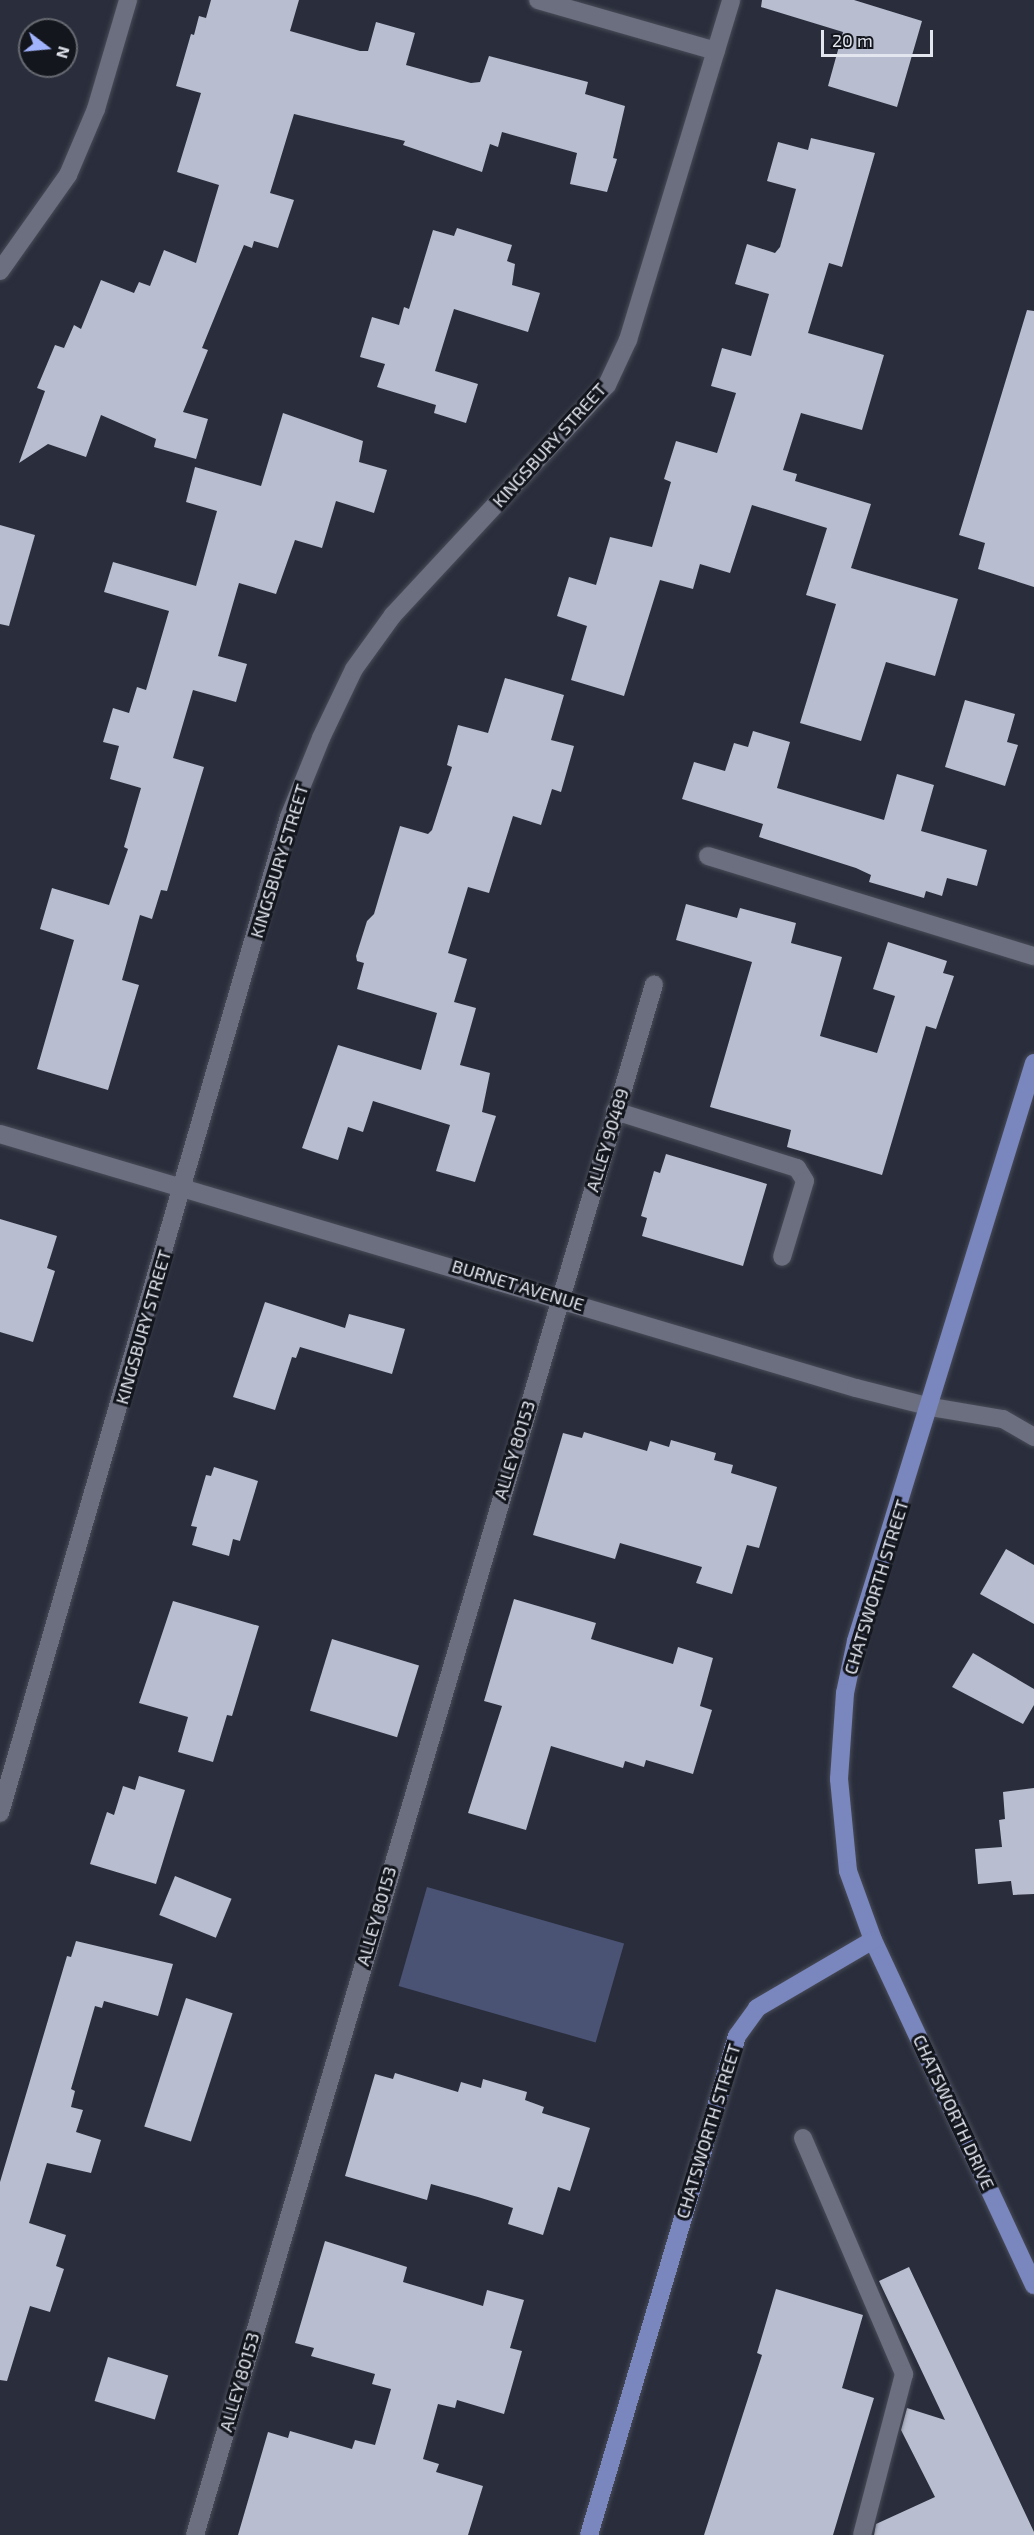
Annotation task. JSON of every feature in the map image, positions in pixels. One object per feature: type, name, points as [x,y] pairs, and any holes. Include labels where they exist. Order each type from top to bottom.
[{"type":"main road","name":"CHATSWORTH STREET","points":[[590,2535],[737,2036],[757,2007],[873,1940],[848,1871],[844,1841],[840,1779],[845,1693],[856,1641],[931,1407],[1034,1063]]},
{"type":"main road","name":"CHATSWORTH DRIVE","points":[[873,1940],[1034,2285]]},
{"type":"street","points":[[0,271],[68,175],[96,109],[128,0]]},
{"type":"street","points":[[538,0],[716,51]]},
{"type":"street","name":"KINGSBURY STREET","points":[[0,1813],[184,1187],[289,817],[321,738],[354,669],[393,615],[607,385],[628,340],[730,0]]},
{"type":"street","points":[[708,856],[1034,956]]},
{"type":"street","name":"ALLEY 90489","points":[[560,1297],[654,984]]},
{"type":"street","points":[[615,1111],[798,1168],[805,1181],[782,1257]]},
{"type":"street","name":"BURNET AVENUE","points":[[0,1134],[931,1407],[1003,1419],[1034,1437]]},
{"type":"street","name":"ALLEY 80153","points":[[195,2535],[560,1297]]},
{"type":"street","points":[[803,2138],[904,2374],[862,2535]]},
{"type":"shaded area","points":[[427,1887],[624,1944],[596,2043],[399,1986]]},
{"type":"building","points":[[211,0],[299,0],[290,31],[360,51],[368,51],[376,22],[415,33],[406,65],[471,83],[480,82],[489,56],[588,82],[585,94],[625,106],[613,158],[617,159],[607,192],[570,184],[577,153],[502,132],[498,147],[490,144],[482,172],[403,145],[405,141],[294,114],[270,193],[294,200],[278,248],[254,241],[252,248],[244,245],[202,348],[208,350],[183,412],[208,419],[196,459],[154,447],[156,439],[101,415],[86,457],[48,444],[19,463],[45,391],[37,388],[55,345],[64,348],[74,325],[81,329],[101,280],[134,293],[139,282],[150,286],[164,250],[196,263],[219,185],[177,172],[201,93],[176,86],[191,34],[194,35],[199,16],[206,18]]},
{"type":"building","points":[[762,0],[854,0],[922,21],[897,107],[828,86],[843,32],[761,7]]},
{"type":"building","points":[[811,138],[875,153],[842,267],[829,263],[808,333],[884,355],[862,430],[801,413],[783,470],[797,474],[795,481],[871,504],[851,568],[958,599],[935,676],[886,662],[861,741],[800,723],[836,604],[806,595],[827,528],[752,505],[730,573],[700,564],[693,589],[660,580],[624,696],[571,680],[587,626],[557,616],[569,577],[596,585],[610,537],[652,547],[671,482],[664,479],[676,441],[717,453],[736,393],[711,386],[722,348],[751,356],[769,294],[735,284],[747,244],[775,253],[780,247],[796,189],[767,181],[778,142],[808,150]]},
{"type":"building","points":[[457,228],[512,245],[507,261],[515,264],[512,285],[540,293],[528,332],[454,309],[435,371],[478,384],[466,423],[434,413],[436,405],[377,387],[385,364],[360,357],[372,317],[399,325],[404,307],[409,309],[433,230],[454,236]]},
{"type":"building","points":[[1027,310],[1034,311],[1034,587],[978,569],[985,543],[959,535]]},
{"type":"building","points":[[283,413],[363,441],[359,462],[387,470],[374,513],[336,501],[322,548],[295,540],[276,594],[239,583],[218,656],[247,664],[236,702],[193,690],[173,758],[204,767],[167,891],[161,890],[152,919],[140,915],[122,980],[139,985],[108,1090],[37,1069],[74,940],[40,929],[52,888],[109,905],[128,849],[124,847],[141,788],[110,779],[119,746],[103,742],[113,708],[129,713],[137,687],[146,690],[169,611],[104,592],[113,562],[196,586],[217,511],[186,502],[195,467],[261,486]]},
{"type":"building","points":[[0,525],[35,535],[9,626],[0,624]]},
{"type":"building","points":[[505,678],[564,695],[551,740],[574,746],[561,792],[552,789],[541,825],[513,816],[489,893],[468,887],[448,953],[467,959],[454,1002],[476,1008],[460,1065],[490,1073],[482,1112],[496,1116],[475,1182],[436,1171],[450,1125],[373,1101],[363,1132],[348,1127],[338,1160],[302,1148],[338,1045],[421,1070],[437,1013],[357,989],[364,963],[357,961],[356,956],[367,921],[374,914],[400,826],[428,834],[432,830],[452,767],[447,765],[458,725],[488,733]]},
{"type":"building","points":[[965,700],[1015,714],[1007,742],[1018,745],[1005,786],[945,767]]},
{"type":"building","points":[[753,731],[790,742],[777,788],[884,820],[897,774],[934,785],[921,831],[987,850],[977,886],[947,878],[942,896],[926,891],[924,898],[869,882],[871,875],[856,868],[759,837],[763,824],[682,799],[694,762],[725,771],[734,743],[748,747]]},
{"type":"building","points":[[686,904],[737,918],[740,908],[796,923],[791,943],[842,957],[820,1036],[877,1053],[895,996],[873,989],[888,942],[947,961],[943,973],[954,976],[936,1029],[926,1026],[882,1175],[787,1147],[791,1130],[710,1107],[752,962],[676,940]]},
{"type":"building","points":[[666,1154],[767,1184],[743,1266],[642,1236],[647,1218],[641,1216],[654,1171],[660,1173]]},
{"type":"building","points":[[0,1219],[57,1236],[47,1268],[55,1271],[33,1342],[0,1332]]},
{"type":"building","points":[[265,1302],[345,1328],[349,1314],[405,1329],[392,1374],[300,1347],[296,1358],[292,1357],[275,1410],[233,1397]]},
{"type":"building","points":[[584,1432],[647,1451],[650,1441],[669,1447],[671,1440],[716,1453],[714,1460],[733,1465],[731,1473],[777,1487],[759,1548],[747,1545],[732,1594],[696,1583],[702,1567],[620,1543],[615,1559],[533,1535],[563,1433],[582,1438]]},
{"type":"building","points":[[214,1467],[258,1481],[240,1541],[233,1539],[229,1556],[192,1545],[197,1527],[191,1526],[206,1475],[211,1476]]},
{"type":"building","points":[[1006,1549],[1034,1565],[1034,1624],[980,1594]]},
{"type":"building","points":[[514,1599],[596,1623],[591,1639],[673,1664],[678,1647],[713,1658],[700,1706],[712,1710],[693,1774],[646,1760],[644,1767],[625,1761],[623,1768],[551,1746],[526,1830],[468,1813],[502,1706],[484,1701]]},
{"type":"building","points":[[173,1601],[259,1626],[232,1716],[227,1715],[213,1762],[178,1752],[188,1717],[139,1703]]},
{"type":"building","points":[[332,1639],[419,1666],[397,1737],[310,1711]]},
{"type":"building","points":[[973,1653],[1034,1689],[1034,1705],[1023,1724],[952,1687]]},
{"type":"building","points":[[139,1776],[185,1790],[156,1884],[90,1864],[107,1812],[114,1815],[123,1786],[135,1790]]},
{"type":"building","points":[[1034,1788],[1034,1894],[1013,1895],[1011,1881],[978,1884],[975,1849],[1002,1847],[999,1820],[1005,1819],[1003,1792]]},
{"type":"building","points":[[175,1876],[232,1899],[216,1938],[159,1915]]},
{"type":"building","points":[[76,1941],[173,1964],[158,2016],[104,2001],[102,2008],[95,2006],[71,2089],[75,2091],[71,2107],[83,2110],[76,2132],[101,2140],[91,2173],[47,2163],[29,2223],[66,2235],[56,2266],[64,2269],[50,2312],[30,2306],[7,2381],[0,2380],[0,2182],[67,1956],[71,1957]]},
{"type":"building","points":[[186,1998],[233,2013],[191,2142],[144,2126]]},
{"type":"building","points":[[395,2073],[458,2092],[461,2082],[481,2088],[483,2079],[527,2092],[525,2100],[544,2107],[542,2113],[590,2128],[570,2191],[558,2187],[543,2235],[508,2224],[513,2208],[478,2197],[431,2184],[427,2200],[345,2176],[375,2074],[393,2079]]},
{"type":"building","points":[[325,2241],[407,2267],[403,2282],[483,2306],[487,2290],[524,2300],[510,2348],[522,2351],[504,2414],[457,2400],[455,2408],[438,2404],[423,2459],[439,2464],[436,2472],[483,2486],[468,2535],[238,2535],[268,2432],[288,2438],[290,2431],[352,2449],[355,2440],[375,2445],[391,2389],[372,2384],[375,2374],[311,2356],[314,2348],[295,2343]]},
{"type":"building","points":[[909,2267],[1034,2535],[874,2535],[876,2524],[935,2497],[901,2430],[907,2408],[945,2420],[879,2281]]},
{"type":"building","points":[[776,2289],[863,2315],[842,2388],[874,2398],[833,2535],[704,2535],[762,2355],[757,2353]]},
{"type":"building","points":[[108,2357],[168,2375],[155,2419],[95,2401]]}]
